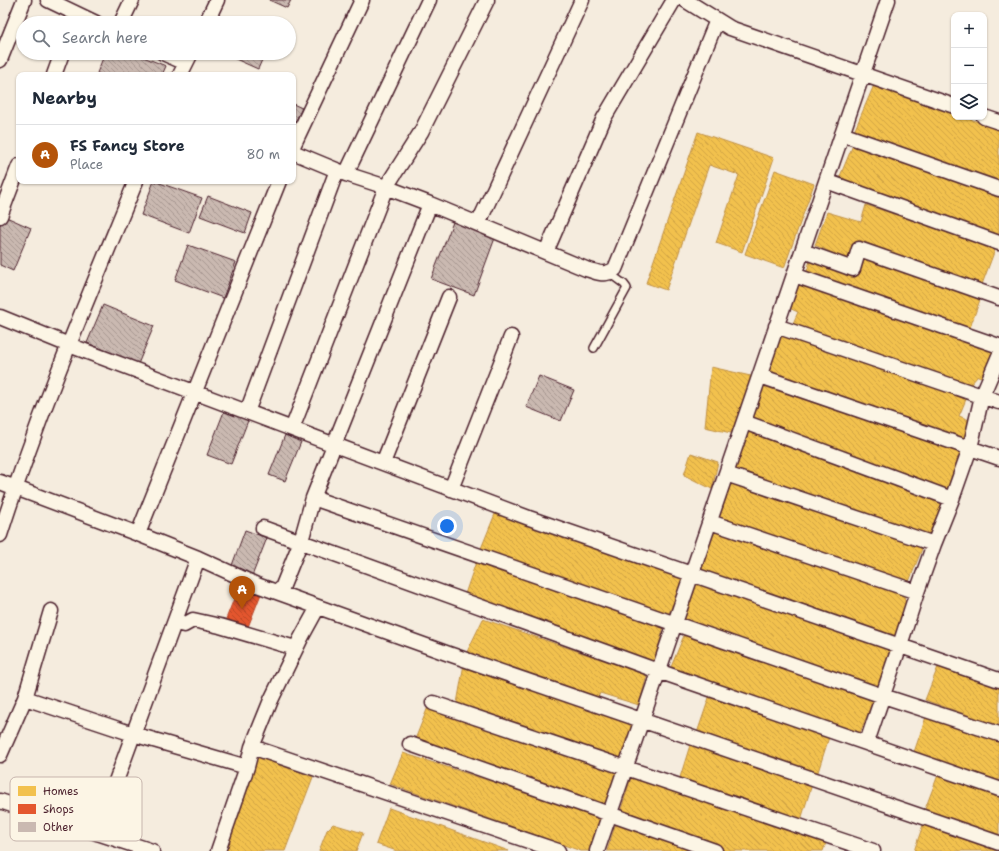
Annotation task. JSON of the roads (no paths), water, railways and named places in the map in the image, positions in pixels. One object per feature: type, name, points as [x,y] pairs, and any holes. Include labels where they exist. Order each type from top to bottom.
[{"type":"street","points":[[18,16],[24,0]]},
{"type":"street","points":[[48,0],[72,16]]},
{"type":"street","points":[[124,16],[132,0]]},
{"type":"street","points":[[209,16],[217,0]]},
{"type":"street","points":[[296,140],[362,0]]},
{"type":"street","points":[[247,412],[341,172],[429,0]]},
{"type":"street","points":[[292,429],[386,187],[421,132],[487,0]]},
{"type":"street","points":[[478,224],[582,0]]},
{"type":"street","points":[[546,252],[604,118],[674,0]]},
{"type":"street","points":[[685,0],[730,28],[951,105]]},
{"type":"street","points":[[597,851],[888,0]]},
{"type":"street","points":[[0,60],[16,20]]},
{"type":"street","points":[[296,153],[341,172],[430,204],[586,268],[602,274],[609,274],[615,268],[717,20]]},
{"type":"street","points":[[55,72],[59,60]]},
{"type":"street","points":[[987,118],[999,122]]},
{"type":"street","points":[[842,134],[999,189]]},
{"type":"street","points":[[0,216],[16,174]]},
{"type":"street","points":[[826,181],[999,243]]},
{"type":"street","points":[[0,535],[15,488],[69,346],[135,184]]},
{"type":"street","points":[[138,534],[278,184]]},
{"type":"street","points":[[280,593],[301,541],[313,498],[430,204]]},
{"type":"street","points":[[803,251],[854,268],[859,250],[999,298]]},
{"type":"street","points":[[794,275],[999,346]]},
{"type":"street","points":[[383,463],[449,298]]},
{"type":"street","points":[[0,317],[69,346],[529,518],[999,680]]},
{"type":"street","points":[[776,326],[999,402]]},
{"type":"street","points":[[451,489],[510,337]]},
{"type":"street","points":[[867,742],[917,592],[970,448],[982,396],[999,356]]},
{"type":"street","points":[[760,376],[999,458]]},
{"type":"street","points":[[744,422],[952,499]]},
{"type":"street","points":[[726,474],[934,544]]},
{"type":"street","points":[[0,482],[198,558],[257,585],[449,654],[999,843]]},
{"type":"street","points":[[313,498],[883,696],[999,734]]},
{"type":"street","points":[[710,522],[917,592]]},
{"type":"street","points":[[263,528],[658,671],[867,742],[999,789]]},
{"type":"street","points":[[117,777],[198,558]]},
{"type":"street","points":[[218,851],[247,768],[252,747],[271,700],[295,648],[318,606]]},
{"type":"street","points":[[0,755],[25,698],[51,611]]},
{"type":"street","points":[[175,623],[184,625],[193,620],[220,626],[295,648]]},
{"type":"street","points":[[25,698],[132,734],[247,768]]},
{"type":"street","points":[[433,703],[873,851]]},
{"type":"street","points":[[410,744],[715,851]]},
{"type":"street","points":[[252,747],[558,851]]},
{"type":"street","points":[[0,801],[10,804]]},
{"type":"street","points":[[121,841],[152,851]]},
{"type":"lane","points":[[594,348],[627,288],[624,284],[609,274]]},
{"type":"place","name":"FS Fancy Store","points":[[242,609]]}]
